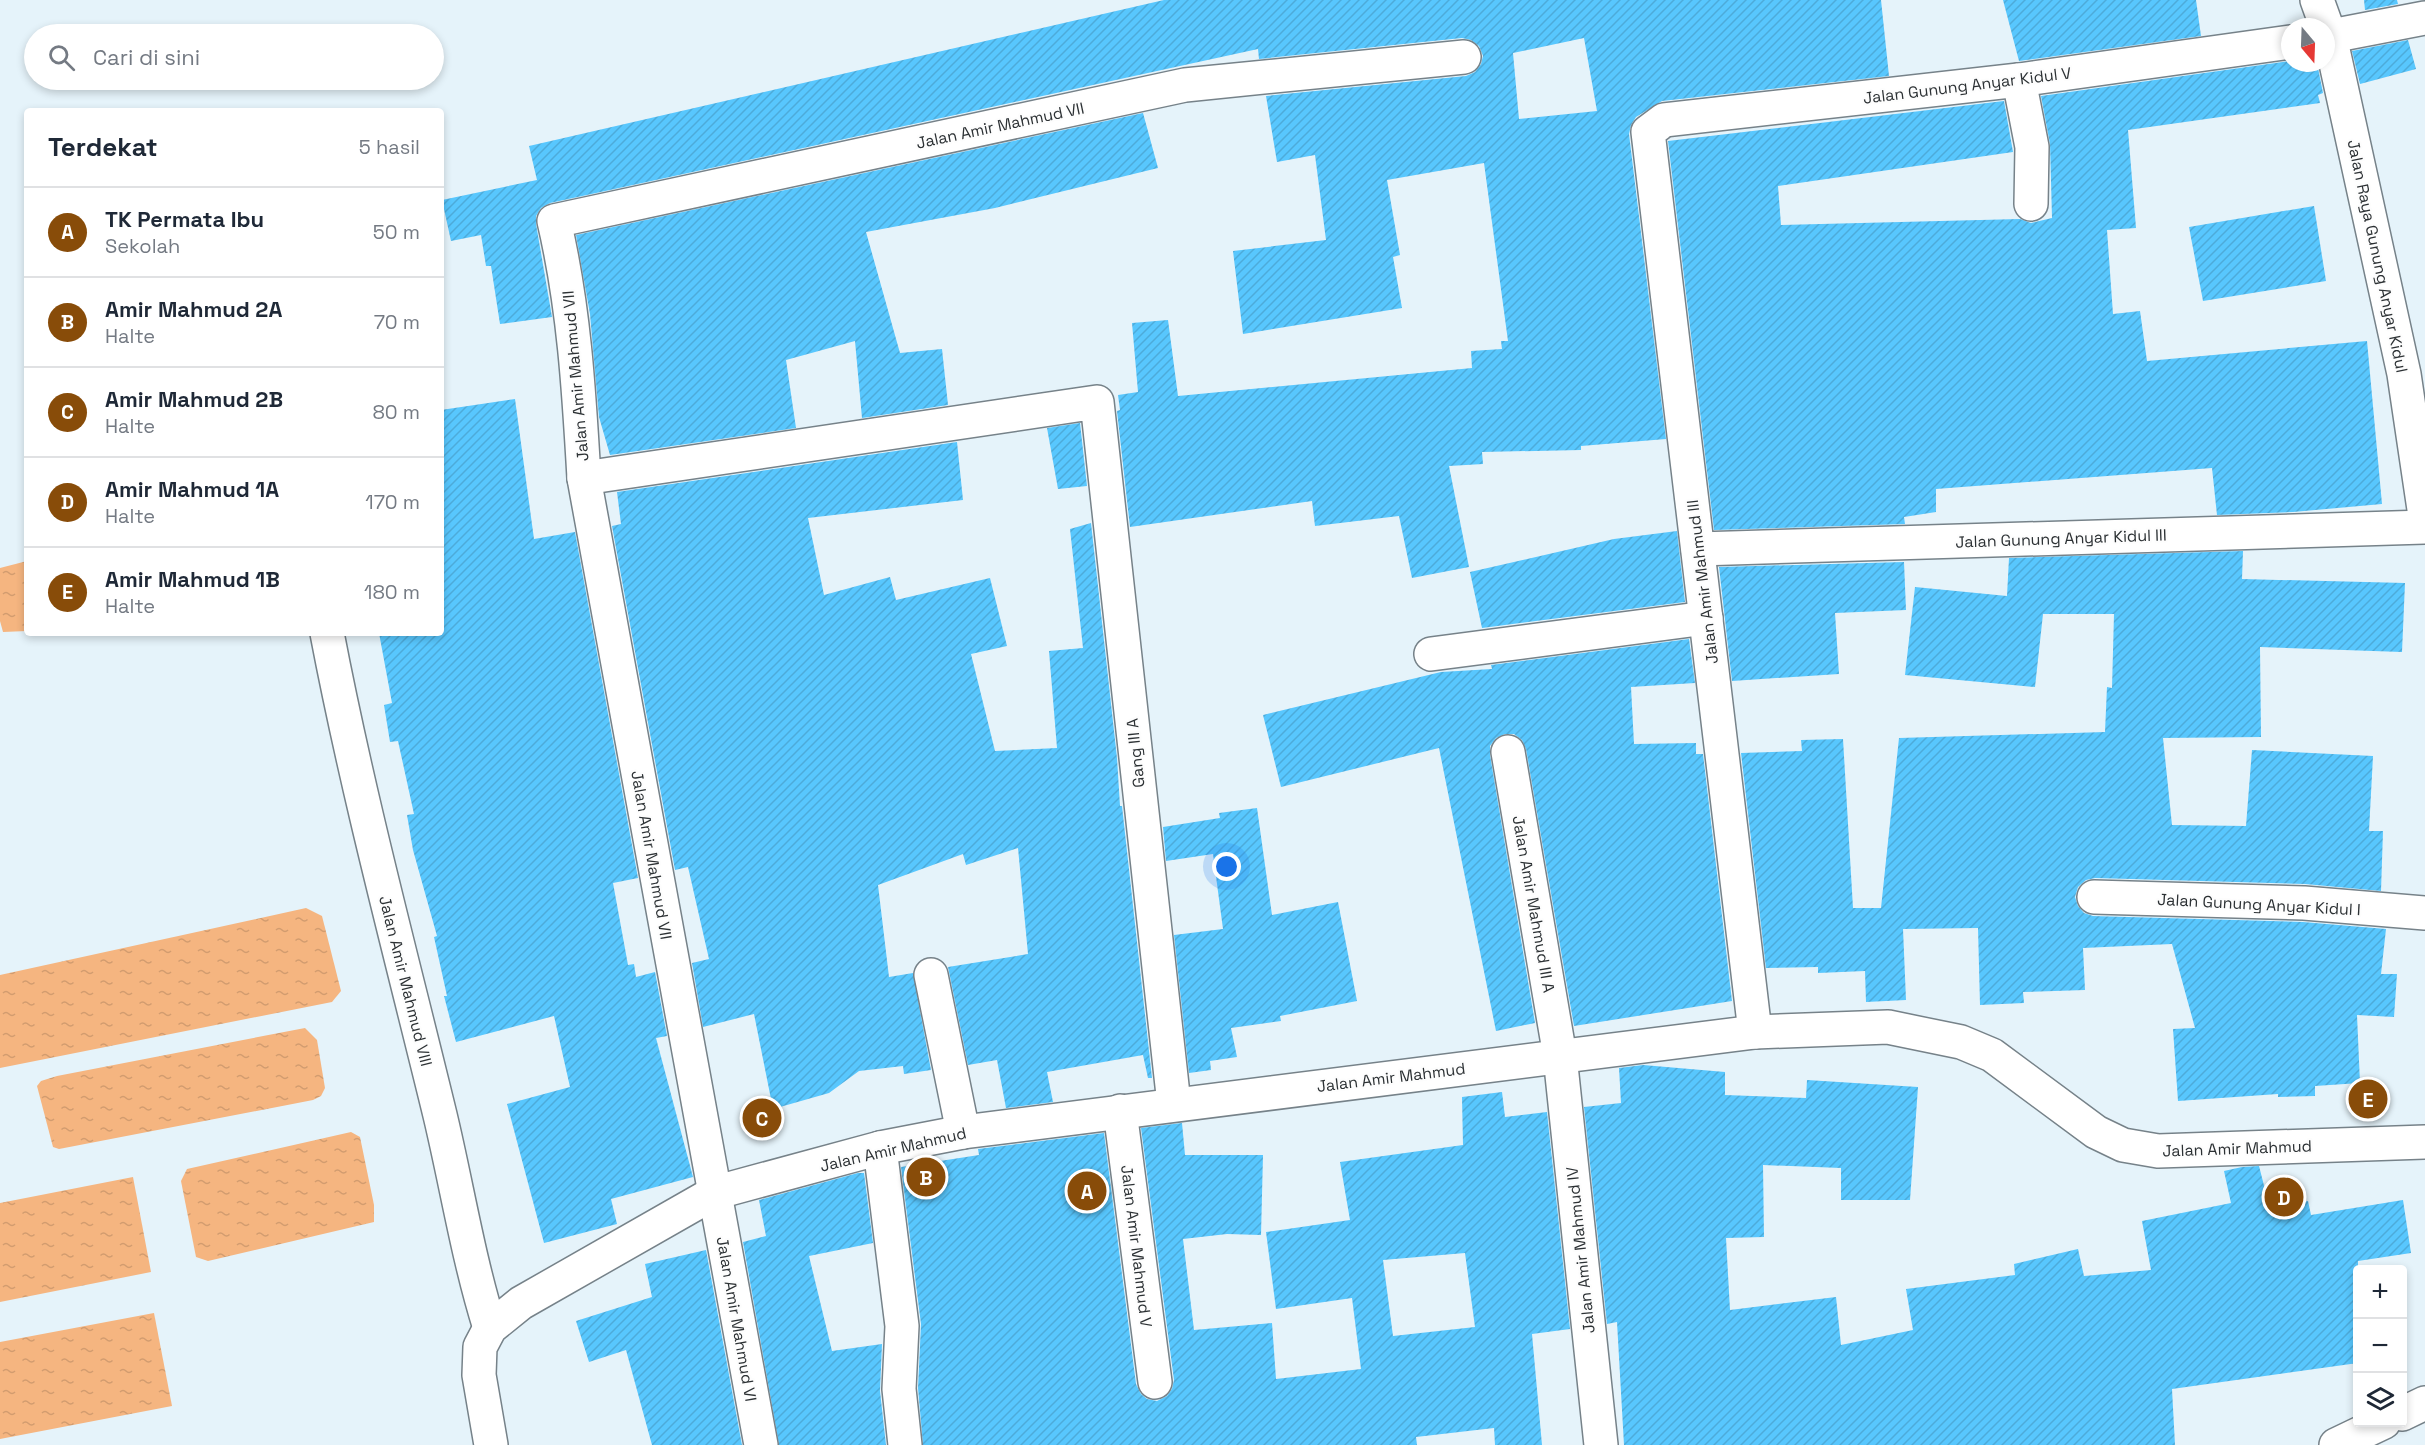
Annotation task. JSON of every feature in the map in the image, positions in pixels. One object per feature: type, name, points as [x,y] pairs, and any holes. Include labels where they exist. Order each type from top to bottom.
[{"type":"street","name":"Jalan Raya Gunung Anyar Kidul","points":[[2318,0],[2323,18]]},
{"type":"street","points":[[2335,36],[2425,18]]},
{"type":"street","name":"Jalan Gunung Anyar Kidul V","points":[[1648,132],[1664,120],[2019,80],[2281,43]]},
{"type":"street","name":"Jalan Amir Mahmud VII","points":[[714,1193],[584,478],[577,355],[566,271],[554,221],[1185,85],[1464,57]]},
{"type":"street","name":"Jalan Raya Gunung Anyar Kidul","points":[[2335,64],[2414,372],[2425,516]]},
{"type":"street","points":[[2019,80],[2032,147],[2031,204]]},
{"type":"street","name":"Jalan Amir Mahmud III","points":[[1648,132],[1755,1032]]},
{"type":"street","name":"Gang III A","points":[[584,478],[1097,402],[1173,1104]]},
{"type":"street","name":"Jalan Gunung Anyar Kidul III","points":[[1698,549],[2425,527]]},
{"type":"street","points":[[1431,654],[1706,618]]},
{"type":"street","name":"Jalan Amir Mahmud VIII","points":[[328,636],[385,898],[490,1328]]},
{"type":"street","name":"Jalan Amir Mahmud III A","points":[[1508,752],[1560,1056]]},
{"type":"street","name":"Jalan Gunung Anyar Kidul I","points":[[2094,897],[2304,903],[2425,914]]},
{"type":"street","points":[[931,975],[963,1132]]},
{"type":"street","name":"Jalan Amir Mahmud","points":[[490,1328],[521,1303],[714,1193],[880,1149],[963,1132],[1120,1111],[1755,1032],[1888,1026],[1961,1042],[1992,1055],[2096,1132],[2123,1145],[2158,1151],[2425,1142]]},
{"type":"street","name":"Jalan Amir Mahmud IV","points":[[1560,1056],[1601,1445]]},
{"type":"street","name":"Jalan Amir Mahmud V","points":[[1120,1111],[1155,1382]]},
{"type":"street","points":[[880,1149],[902,1326],[899,1389],[905,1445]]},
{"type":"street","name":"Jalan Amir Mahmud VI","points":[[714,1193],[760,1445]]},
{"type":"street","points":[[490,1328],[480,1347],[479,1375],[491,1445]]},
{"type":"street","points":[[2407,1412],[2425,1403]]},
{"type":"street","points":[[2336,1445],[2374,1427]]},
{"type":"water","points":[[24,562],[24,631],[3,632],[0,621],[0,568]]},
{"type":"water","points":[[306,908],[322,916],[341,991],[332,1002],[0,1068],[0,975]]},
{"type":"water","points":[[305,1028],[317,1040],[325,1088],[321,1096],[313,1100],[59,1149],[53,1147],[37,1086],[41,1081]]},
{"type":"water","points":[[351,1132],[360,1137],[374,1205],[374,1222],[208,1261],[196,1257],[181,1181],[187,1169]]},
{"type":"water","points":[[133,1177],[151,1272],[0,1302],[0,1203]]},
{"type":"water","points":[[154,1313],[172,1406],[0,1439],[0,1342]]},
{"type":"building","points":[[1164,0],[1881,0],[1889,76],[1662,101],[1636,117],[1629,134],[1666,439],[1581,446],[1581,450],[1482,452],[1483,464],[1449,466],[1469,567],[1412,578],[1399,516],[1315,526],[1312,501],[1130,527],[1117,411],[1120,410],[1118,395],[1138,392],[1132,323],[1168,320],[1178,396],[1472,368],[1471,351],[1502,349],[1501,341],[1508,341],[1484,163],[1387,180],[1400,255],[1393,257],[1402,308],[1243,334],[1233,251],[1326,240],[1315,155],[1277,162],[1266,96],[1466,76],[1475,72],[1483,56],[1479,46],[1471,40],[1462,38],[1259,59],[1258,49],[550,203],[541,208],[536,216],[536,224],[552,317],[500,324],[491,266],[486,266],[481,235],[451,241],[444,200],[537,180],[529,146]],"holes":[[[1584,38],[1597,111],[1519,119],[1513,53]]]},
{"type":"building","points":[[2003,0],[2196,0],[2201,36],[2019,61]]},
{"type":"building","points":[[2364,0],[2397,0],[2398,4],[2365,10]]},
{"type":"building","points":[[2408,40],[2416,69],[2360,84],[2352,51]]},
{"type":"building","points":[[2281,62],[2281,72],[2319,72],[2323,93],[2318,95],[2320,103],[2128,130],[2136,228],[2107,230],[2113,314],[2140,311],[2147,361],[2367,341],[2382,504],[2293,512],[2217,515],[2212,468],[1936,489],[1936,512],[1904,517],[1905,524],[1714,530],[1668,141],[2004,101],[2013,152],[1778,186],[1781,225],[2020,219],[2031,223],[2052,218],[2050,144],[2041,96]]},
{"type":"building","points":[[1143,113],[1158,168],[995,208],[866,232],[900,353],[942,349],[948,405],[862,418],[855,341],[786,360],[796,428],[610,455],[599,417],[590,314],[576,235]]},
{"type":"building","points":[[2314,206],[2326,281],[2203,301],[2189,227]]},
{"type":"building","points":[[515,399],[534,539],[575,532],[638,878],[613,883],[628,965],[634,964],[636,977],[655,972],[667,1036],[656,1038],[693,1177],[611,1199],[617,1224],[544,1243],[507,1104],[570,1087],[554,1016],[456,1042],[444,996],[447,996],[434,937],[437,936],[413,850],[407,815],[414,814],[398,741],[390,742],[384,705],[392,703],[380,636],[444,636],[444,410]]},
{"type":"building","points":[[1080,423],[1087,486],[1058,489],[1047,428]]},
{"type":"building","points":[[957,442],[963,500],[808,518],[824,595],[890,577],[896,600],[990,578],[1007,646],[971,654],[995,751],[1057,748],[1049,651],[1083,648],[1070,529],[1091,523],[1117,758],[1120,806],[1122,806],[1152,1078],[1148,1078],[1143,1055],[1047,1072],[1053,1102],[1006,1108],[997,1060],[968,1065],[948,967],[1028,954],[1018,848],[966,865],[963,854],[878,885],[889,977],[913,973],[931,1070],[904,1074],[903,1066],[859,1071],[829,1093],[773,1109],[754,1014],[703,1027],[692,963],[709,959],[688,867],[675,870],[612,526],[621,524],[617,492]]},
{"type":"building","points":[[1677,531],[1685,602],[1482,628],[1470,572],[1614,539]]},
{"type":"building","points":[[2243,551],[2242,579],[2405,583],[2402,652],[2260,647],[2261,737],[2163,738],[2172,825],[2246,826],[2252,750],[2373,756],[2369,831],[2383,831],[2381,891],[2305,884],[2095,878],[2086,880],[2078,887],[2075,897],[2084,913],[2093,916],[2303,922],[2386,929],[2381,974],[2397,974],[2394,1017],[2357,1015],[2360,1083],[2315,1086],[2315,1096],[2278,1097],[2278,1094],[2178,1101],[2173,1029],[2195,1028],[2172,944],[2083,948],[2085,990],[2023,992],[2024,1003],[1980,1005],[1978,928],[1903,929],[1906,1000],[1866,1002],[1865,971],[1818,973],[1818,967],[1766,968],[1741,753],[1802,751],[1801,740],[1843,739],[1853,908],[1881,908],[1899,738],[2105,732],[2107,687],[2112,688],[2114,614],[2043,614],[2035,687],[1905,675],[1915,587],[2007,596],[2009,558]]},
{"type":"building","points":[[1904,562],[1906,610],[1835,613],[1839,674],[1732,681],[1719,567]]},
{"type":"building","points":[[1689,639],[1695,683],[1631,687],[1634,744],[1696,743],[1696,754],[1703,754],[1732,1001],[1574,1026],[1526,749],[1522,740],[1514,734],[1505,734],[1496,738],[1490,746],[1490,755],[1535,1023],[1496,1031],[1439,748],[1281,787],[1263,715],[1441,672],[1492,669],[1491,665]]},
{"type":"building","points":[[1257,808],[1272,915],[1338,902],[1357,1001],[1280,1016],[1281,1021],[1231,1028],[1237,1057],[1210,1061],[1211,1070],[1189,1073],[1174,935],[1223,929],[1213,854],[1166,861],[1163,827],[1220,818],[1219,813]]},
{"type":"building","points":[[1643,1065],[1725,1072],[1725,1095],[1806,1098],[1807,1080],[1918,1087],[1910,1200],[1841,1200],[1841,1168],[1763,1165],[1764,1237],[1726,1238],[1730,1310],[1836,1297],[1841,1345],[1913,1330],[1906,1289],[2015,1275],[2014,1264],[2078,1249],[2084,1276],[2151,1270],[2142,1221],[2231,1203],[2224,1171],[2242,1167],[2259,1166],[2270,1209],[2308,1201],[2311,1215],[2403,1200],[2411,1253],[2358,1261],[2358,1265],[2353,1265],[2353,1364],[2172,1389],[2175,1445],[1624,1445],[1617,1322],[1607,1324],[1584,1107],[1621,1103],[1619,1068]]},
{"type":"building","points":[[1502,1092],[1505,1117],[1547,1112],[1570,1329],[1532,1334],[1542,1445],[1495,1445],[1494,1428],[1416,1437],[1417,1445],[923,1445],[918,1388],[921,1324],[901,1167],[979,1155],[978,1149],[1104,1133],[1136,1384],[1141,1394],[1147,1399],[1157,1401],[1167,1396],[1174,1380],[1141,1128],[1182,1123],[1185,1155],[1263,1155],[1261,1235],[1227,1234],[1183,1239],[1194,1330],[1272,1323],[1276,1379],[1361,1369],[1352,1298],[1276,1309],[1266,1232],[1350,1220],[1340,1162],[1463,1145],[1462,1097]],"holes":[[[1465,1253],[1475,1327],[1393,1336],[1383,1260]]]},
{"type":"building","points":[[864,1173],[873,1243],[809,1256],[832,1351],[882,1344],[880,1391],[886,1445],[779,1445],[743,1242],[766,1236],[759,1200]]},
{"type":"building","points":[[706,1250],[742,1445],[652,1445],[626,1350],[589,1362],[576,1321],[652,1297],[645,1264]]},
{"type":"place","name":"Amir Mahmud 1B","points":[[2368,1099]]},
{"type":"place","name":"Amir Mahmud 2B","points":[[762,1118]]},
{"type":"place","name":"Amir Mahmud 2A","points":[[926,1177]]},
{"type":"place","name":"TK Permata Ibu","points":[[1087,1191]]},
{"type":"place","name":"Amir Mahmud 1A","points":[[2284,1197]]}]
